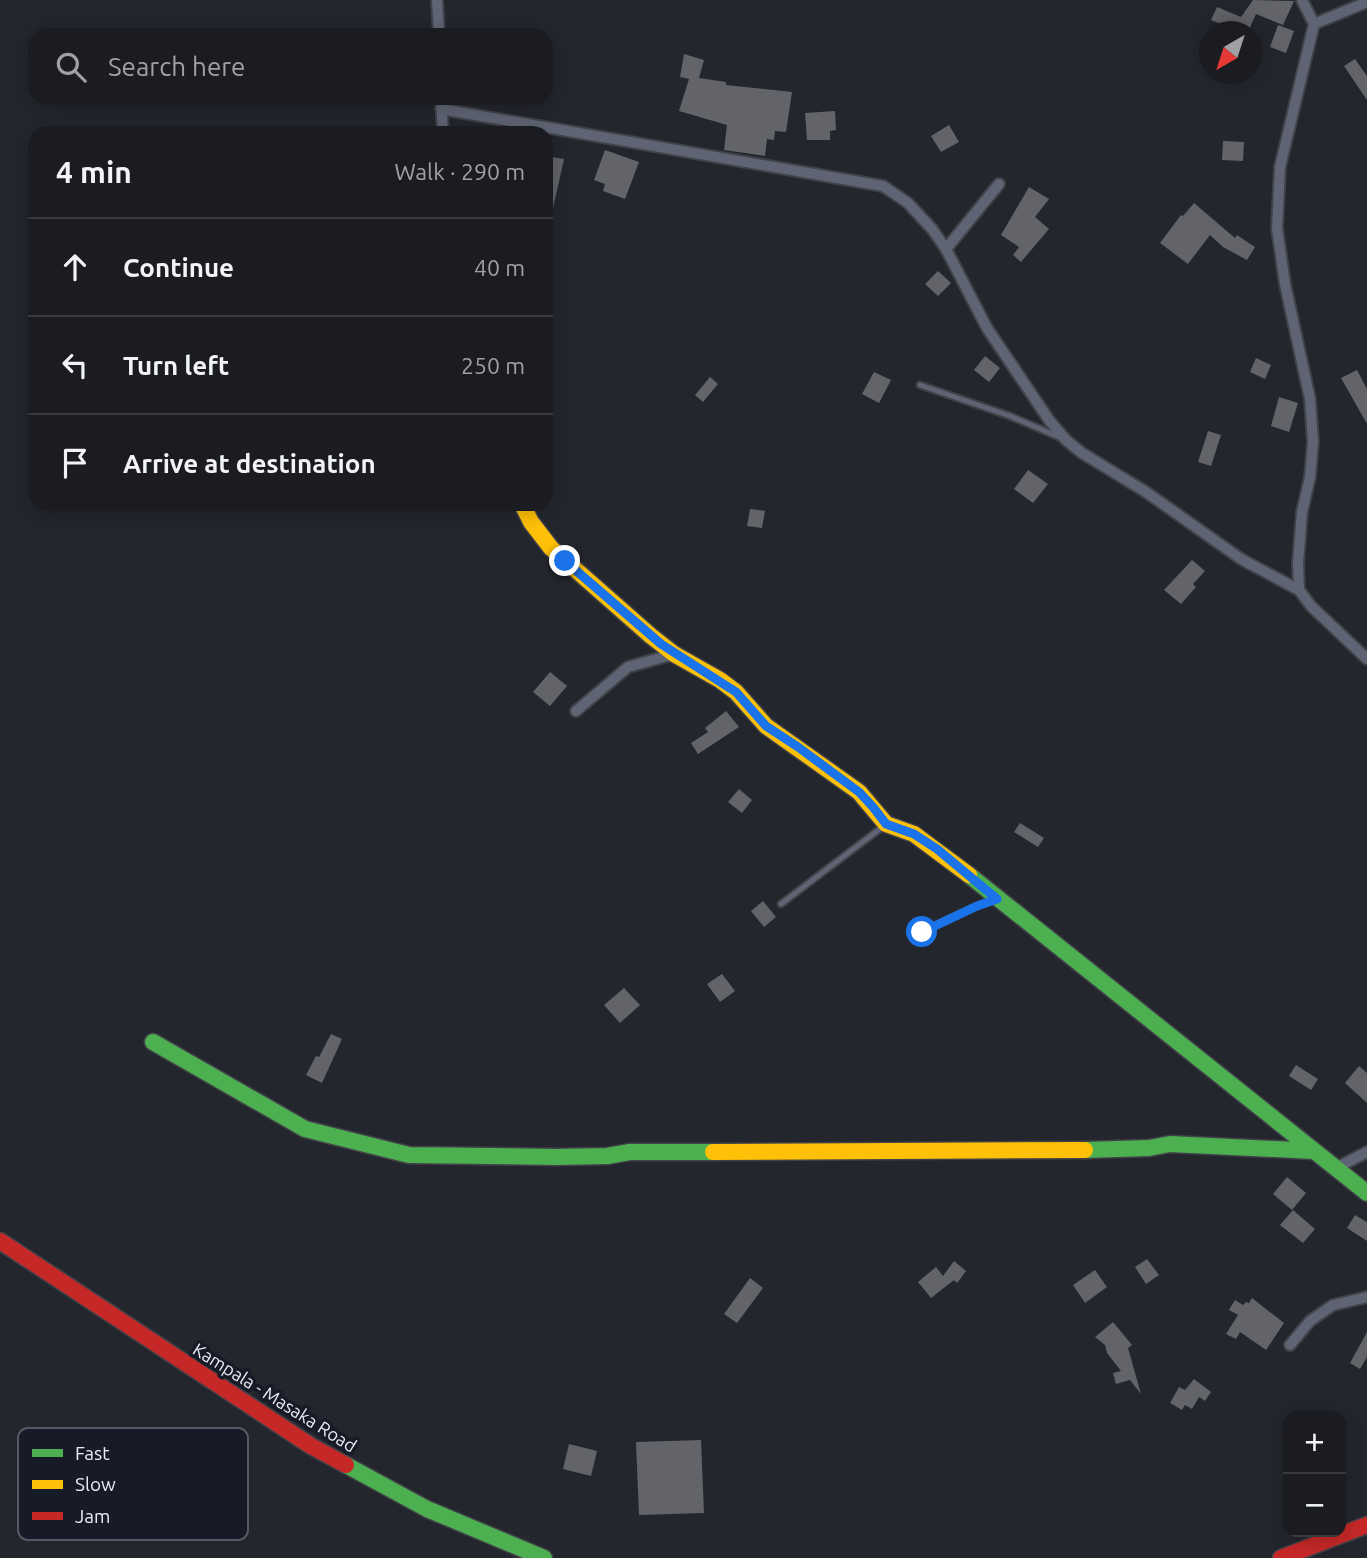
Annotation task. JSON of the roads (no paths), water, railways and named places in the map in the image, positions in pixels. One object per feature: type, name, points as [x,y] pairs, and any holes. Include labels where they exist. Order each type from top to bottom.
[{"type":"street","points":[[437,0],[439,28]]},
{"type":"street","points":[[1299,590],[1302,512],[1310,477],[1313,442],[1310,399],[1285,284],[1277,228],[1280,167],[1314,24],[1302,0]]},
{"type":"street","points":[[1314,24],[1367,2]]},
{"type":"street","points":[[441,105],[443,126]]},
{"type":"street","points":[[446,105],[883,187],[908,203],[946,249],[987,328],[1049,420],[1066,440],[1241,559],[1299,590],[1311,606],[1367,659]]},
{"type":"street","points":[[946,249],[999,184]]},
{"type":"street","points":[[526,511],[551,548],[674,654],[736,692],[766,726],[859,792],[886,824],[914,834],[937,849],[1367,1193]]},
{"type":"street","points":[[576,712],[628,667],[674,654]]},
{"type":"street","points":[[153,1042],[305,1129],[409,1155],[556,1157],[607,1156],[630,1152],[1106,1150],[1149,1149],[1170,1144],[1314,1151]]},
{"type":"street","points":[[1336,1168],[1367,1152]]},
{"type":"street","name":"Kampala - Masaka Road","points":[[0,1241],[311,1446],[427,1509],[544,1558]]},
{"type":"street","points":[[1290,1345],[1310,1321],[1333,1305],[1367,1297]]},
{"type":"street","points":[[1281,1558],[1367,1525]]},
{"type":"lane","points":[[920,385],[1010,416],[1066,440]]},
{"type":"lane","points":[[782,904],[886,824]]},
{"type":"lane","points":[[922,932],[997,899]]}]
